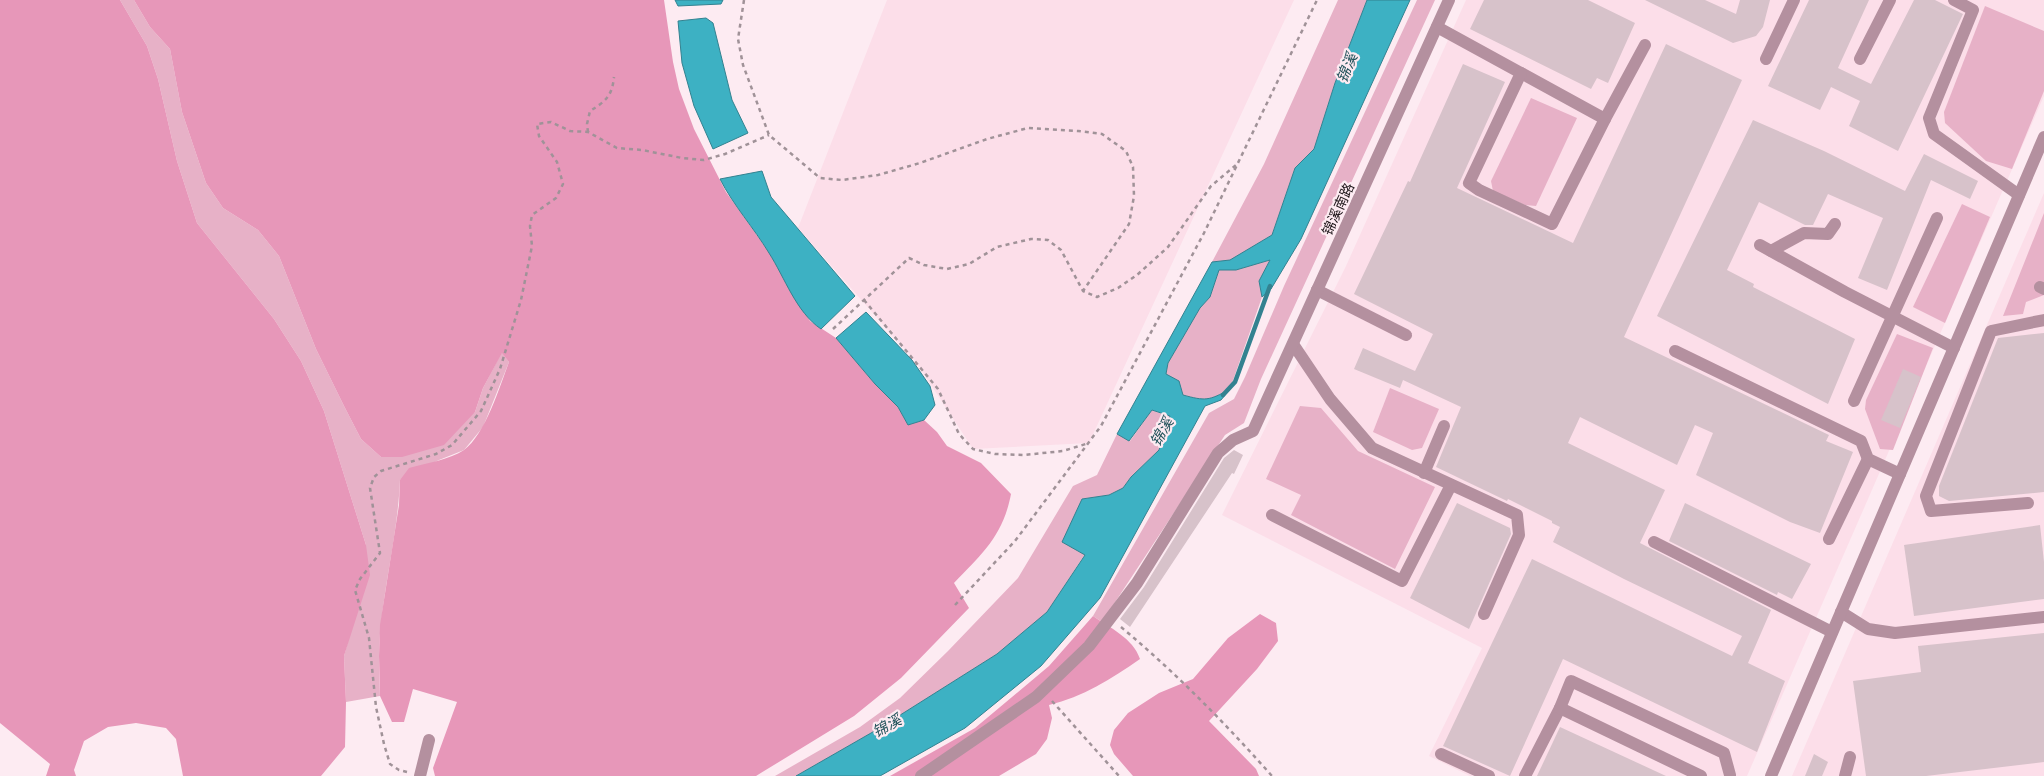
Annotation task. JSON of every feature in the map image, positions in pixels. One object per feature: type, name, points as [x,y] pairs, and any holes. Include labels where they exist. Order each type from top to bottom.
[{"type":"street","name":"锦溪南路","points":[[1110,618],[1137,583],[1218,453],[1233,440],[1253,431],[1449,0]]},
{"type":"street","points":[[1766,59],[1794,0]]},
{"type":"street","points":[[1860,59],[1890,0]]},
{"type":"street","points":[[1954,0],[1973,10],[1929,118],[1934,134],[2019,195]]},
{"type":"street","points":[[1437,27],[1605,119]]},
{"type":"street","points":[[1521,72],[1469,184],[1552,224],[1645,45]]},
{"type":"street","points":[[1771,776],[2044,137]]},
{"type":"street","points":[[1854,402],[1937,218]]},
{"type":"street","points":[[1771,251],[1804,233],[1828,234],[1834,224]]},
{"type":"street","points":[[1760,244],[1954,348]]},
{"type":"street","points":[[1317,290],[1406,335]]},
{"type":"street","points":[[2028,503],[1931,511],[1926,496],[1991,331],[2044,320]]},
{"type":"street","points":[[1293,344],[1330,399],[1372,448],[1517,515],[1519,535],[1484,614]]},
{"type":"street","points":[[1674,351],[1861,441],[1868,459],[1900,474]]},
{"type":"street","points":[[1424,473],[1444,426]]},
{"type":"street","points":[[1829,539],[1868,459]]},
{"type":"street","points":[[1272,515],[1402,581],[1451,485]]},
{"type":"street","points":[[1654,542],[1832,632]]},
{"type":"street","points":[[1841,612],[1868,628],[1895,633],[2044,617]]},
{"type":"street","points":[[921,776],[1036,697],[1089,646],[1110,618]]},
{"type":"street","points":[[1525,776],[1560,708],[1571,681],[1724,753],[1728,776]]},
{"type":"street","points":[[1560,708],[1697,775]]},
{"type":"street","points":[[421,775],[429,740]]},
{"type":"street","points":[[1441,754],[1489,776]]},
{"type":"street","points":[[1845,776],[1850,758]]},
{"type":"path","points":[[744,0],[738,39],[743,65],[770,135],[820,178],[842,180],[878,175],[920,163],[987,139],[1028,128],[1102,134],[1126,150],[1133,167],[1134,196],[1130,224],[1083,291]]},
{"type":"path","points":[[955,605],[1015,541],[1101,426],[1204,233],[1317,0]]},
{"type":"path","points":[[588,132],[587,124],[590,111],[602,104],[612,91],[614,77]]},
{"type":"path","points":[[421,775],[399,770],[390,764],[379,726],[369,638],[355,590],[360,579],[380,553],[370,488],[374,477],[381,471],[436,454],[452,445],[482,411],[500,369],[521,300],[532,246],[530,226],[532,215],[556,198],[563,184],[557,162],[539,136],[537,124],[551,122],[570,132],[588,132],[617,148],[704,160],[725,154],[770,135]]},
{"type":"path","points":[[833,330],[909,258],[924,264],[947,269],[969,264],[997,247],[1030,239],[1048,240],[1061,250],[1083,291],[1097,297],[1118,288],[1137,275],[1168,246],[1212,186],[1237,164]]},
{"type":"path","points":[[864,300],[938,389],[959,434],[973,449],[995,454],[1024,455],[1063,450],[1088,442]]},
{"type":"path","points":[[1110,618],[1162,661],[1234,734],[1272,776]]},
{"type":"path","points":[[1043,690],[1119,776]]},
{"type":"shaded area","points":[[0,0],[120,0],[147,46],[158,79],[177,161],[197,223],[274,319],[301,361],[324,411],[366,545],[370,575],[344,656],[345,747],[321,776],[183,776],[176,739],[166,728],[136,723],[108,727],[84,741],[74,770],[76,776],[46,776],[50,764],[0,723]]},
{"type":"shaded area","points":[[120,0],[134,0],[150,27],[170,49],[182,112],[206,183],[223,208],[258,230],[279,256],[316,349],[361,439],[381,457],[475,412],[483,388],[502,352],[509,362],[483,427],[464,450],[439,460],[400,480],[397,516],[380,633],[380,696],[346,702],[344,656],[354,620],[366,545],[324,411],[301,361],[274,319],[197,223],[177,161],[158,79],[147,46]]},
{"type":"shaded area","points":[[134,0],[664,0],[679,89],[694,129],[726,192],[769,252],[810,321],[836,338],[875,384],[898,407],[908,425],[924,420],[937,432],[947,446],[981,463],[1011,494],[1003,522],[997,533],[982,553],[954,583],[969,608],[901,678],[854,716],[756,776],[435,776],[433,768],[457,702],[413,689],[404,722],[392,722],[380,696],[380,625],[399,505],[400,480],[409,468],[451,456],[464,450],[472,443],[491,409],[509,362],[502,353],[483,388],[475,412],[444,445],[402,457],[381,457],[361,439],[316,349],[279,256],[258,230],[223,208],[206,183],[182,112],[170,49],[150,27]]},
{"type":"shaded area","points":[[887,0],[1294,0],[1089,443],[973,449],[916,362],[798,228]]},
{"type":"shaded area","points":[[1338,0],[1367,0],[1335,83],[1314,149],[1295,168],[1272,235],[1230,261],[1212,262],[1264,164]]},
{"type":"shaded area","points":[[1417,0],[1435,0],[1261,379],[1244,423],[1225,435],[1102,622],[1093,616],[1209,413],[1234,399],[1284,286]]},
{"type":"shaded area","points":[[1466,0],[2044,0],[2044,96],[1747,776],[1470,776],[1429,756],[1482,648],[1222,515],[1346,266]]},
{"type":"shaded area","points":[[1985,6],[2044,31],[2044,91],[2012,169],[1986,161],[1945,123],[1944,112]]},
{"type":"shaded area","points":[[1531,98],[1577,118],[1536,206],[1525,205],[1493,191],[1491,181]]},
{"type":"shaded area","points":[[2044,193],[2044,776],[1792,776]]},
{"type":"shaded area","points":[[1962,204],[1990,217],[1945,323],[1913,307]]},
{"type":"shaded area","points":[[2044,213],[2044,295],[2026,302],[2023,314],[2003,316]]},
{"type":"shaded area","points":[[1270,260],[1259,281],[1262,297],[1230,389],[1204,401],[1183,395],[1166,374],[1168,363],[1200,308],[1210,297],[1219,270],[1236,270]]},
{"type":"shaded area","points":[[1897,334],[1933,348],[1893,450],[1880,449],[1865,409],[1866,400]]},
{"type":"shaded area","points":[[1390,388],[1439,409],[1422,448],[1412,450],[1373,432]]},
{"type":"shaded area","points":[[1300,406],[1321,408],[1358,451],[1435,487],[1395,569],[1291,515],[1301,495],[1266,479]]},
{"type":"shaded area","points":[[1152,410],[1170,417],[1159,450],[1131,477],[1123,488],[1109,495],[1082,499],[1085,554],[1047,612],[997,654],[878,729],[796,776],[775,776],[860,727],[900,698],[1018,578],[1073,486],[1097,475],[1117,434],[1130,441]]},
{"type":"shaded area","points":[[1260,614],[1276,623],[1278,641],[1257,669],[1209,721],[1256,769],[1259,776],[1133,776],[1114,754],[1110,745],[1114,730],[1128,713],[1159,693],[1193,679],[1228,638]]},
{"type":"shaded area","points":[[1093,616],[1127,639],[1140,659],[1096,686],[1061,702],[1049,705],[1052,718],[1047,739],[1036,754],[999,776],[890,776],[975,728],[1049,666]]},
{"type":"water","points":[[675,0],[723,0],[721,4],[678,6]]},
{"type":"water","points":[[1367,0],[1410,0],[1301,239],[1271,289],[1262,297],[1259,281],[1270,260],[1236,270],[1219,270],[1210,297],[1200,308],[1168,363],[1166,374],[1179,381],[1183,395],[1207,399],[1230,389],[1221,400],[1205,406],[1100,598],[1041,666],[965,728],[880,776],[796,776],[878,729],[997,654],[1047,612],[1085,555],[1062,542],[1082,499],[1109,495],[1123,488],[1131,477],[1159,450],[1170,416],[1152,410],[1129,441],[1117,434],[1212,262],[1230,260],[1272,235],[1295,168],[1314,149],[1335,83]]},
{"type":"water","points":[[706,18],[713,23],[732,100],[748,133],[713,149],[694,106],[682,63],[678,21]]},
{"type":"water","points":[[762,171],[771,197],[855,296],[821,329],[812,322],[798,304],[769,253],[720,179]]},
{"type":"water","points":[[866,312],[912,360],[930,386],[935,405],[924,420],[908,425],[898,407],[875,384],[836,338]]},
{"type":"building","points":[[1484,0],[1588,0],[1635,23],[1608,83],[1597,78],[1591,89],[1470,29]]},
{"type":"building","points":[[1645,0],[1705,0],[1736,14],[1740,0],[1770,0],[1763,27],[1756,36],[1733,43]]},
{"type":"building","points":[[1809,0],[1869,0],[1838,68],[1871,84],[1914,0],[1935,0],[1963,14],[1898,151],[1849,126],[1860,101],[1831,87],[1820,110],[1768,86]]},
{"type":"building","points":[[1666,44],[1742,80],[1624,337],[1829,435],[1826,441],[1853,452],[1820,533],[1790,522],[1696,475],[1713,433],[1695,425],[1677,465],[1580,417],[1568,443],[1665,490],[1640,543],[1771,610],[1748,663],[1785,681],[1757,752],[1563,659],[1510,776],[1443,746],[1532,559],[1732,656],[1742,636],[1624,579],[1553,542],[1560,527],[1552,523],[1552,521],[1436,467],[1461,407],[1403,380],[1400,388],[1354,369],[1363,348],[1415,371],[1433,334],[1354,294],[1408,181],[1410,182],[1463,64],[1505,82],[1457,188],[1573,243]]},
{"type":"building","points":[[1753,120],[1824,151],[1905,191],[1924,154],[1978,181],[1970,199],[1931,180],[1887,290],[1858,278],[1883,218],[1828,194],[1813,225],[1805,225],[1759,202],[1727,270],[1754,284],[1753,287],[1855,339],[1828,404],[1657,316]]},
{"type":"building","points":[[2044,333],[2044,492],[1949,501],[1939,496],[1939,486],[1998,338]]},
{"type":"building","points":[[1903,369],[1921,377],[1900,428],[1881,420]]},
{"type":"building","points":[[1234,450],[1243,455],[1234,474],[1232,473],[1130,627],[1120,619],[1144,587],[1224,458]]},
{"type":"building","points":[[1457,503],[1510,528],[1511,534],[1469,629],[1410,598]]},
{"type":"building","points":[[1685,503],[1811,564],[1792,599],[1778,592],[1777,595],[1669,541]]},
{"type":"building","points":[[2040,525],[2044,562],[2044,599],[1914,616],[1904,545]]},
{"type":"building","points":[[2044,633],[2044,762],[1926,776],[1866,776],[1853,681],[1921,672],[1918,646]]},
{"type":"building","points":[[1560,727],[1666,776],[1537,776]]},
{"type":"building","points":[[1814,754],[1828,762],[1822,776],[1805,776]]},
{"type":"waterway","name":"锦溪","points":[[1223,395],[1235,382],[1270,286]]}]
